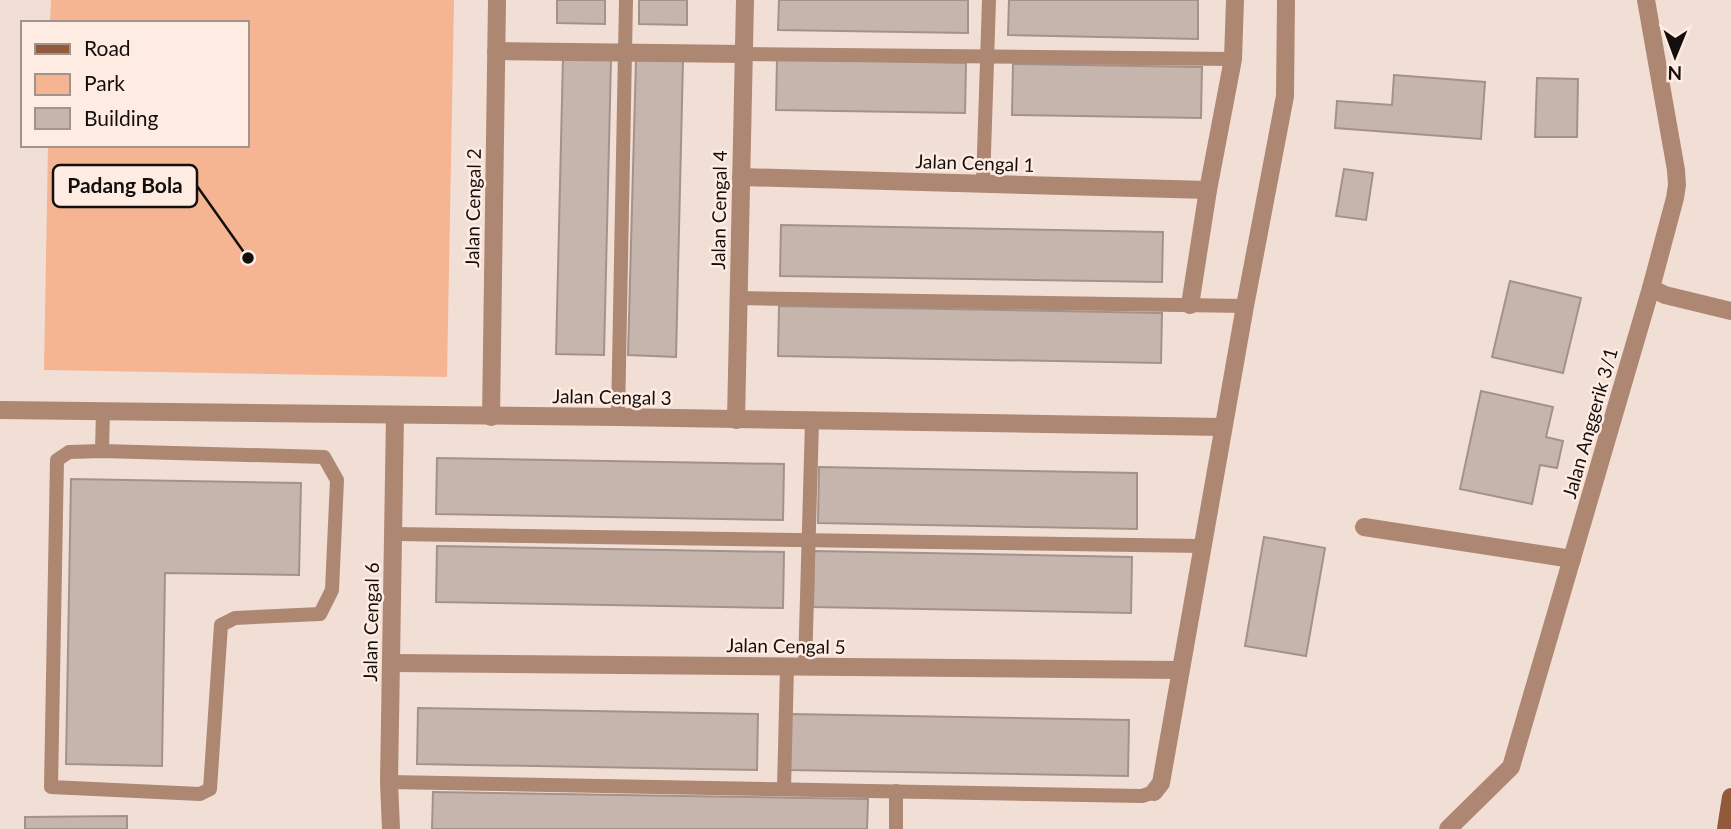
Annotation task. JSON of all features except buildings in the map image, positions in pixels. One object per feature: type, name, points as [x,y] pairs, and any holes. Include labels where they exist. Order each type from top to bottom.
[{"type":"main road","points":[[1726,829],[1731,797]]},
{"type":"street","name":"Jalan Cengal 2","points":[[491,417],[497,0]]},
{"type":"street","name":"Jalan Cengal 4","points":[[736,420],[745,0]]},
{"type":"street","points":[[1190,305],[1233,59],[1235,0]]},
{"type":"street","points":[[1154,792],[1161,783],[1285,96],[1286,0]]},
{"type":"street","name":"Jalan Anggerik 3/1","points":[[1448,829],[1511,768],[1651,288],[1677,185],[1646,0]]},
{"type":"street","points":[[496,51],[744,54]]},
{"type":"street","name":"Jalan Cengal 1","points":[[741,177],[1208,190]]},
{"type":"street","points":[[1651,288],[1665,295],[1731,311]]},
{"type":"street","name":"Jalan Cengal 3","points":[[0,410],[1223,428]]},
{"type":"street","name":"Jalan Cengal 6","points":[[391,829],[389,782],[395,415]]},
{"type":"street","points":[[1364,527],[1572,559]]},
{"type":"street","name":"Jalan Cengal 5","points":[[391,663],[1180,670]]},
{"type":"lane","points":[[618,417],[626,0]]},
{"type":"lane","points":[[983,184],[989,0]]},
{"type":"lane","points":[[744,54],[1233,59]]},
{"type":"lane","points":[[738,298],[1245,306]]},
{"type":"lane","points":[[102,451],[103,410]]},
{"type":"lane","points":[[784,789],[809,540],[812,422]]},
{"type":"lane","points":[[102,451],[324,457],[337,480],[332,590],[320,614],[235,618],[221,625],[210,789],[201,793],[51,787],[57,460],[69,452],[102,451]]},
{"type":"lane","points":[[394,534],[1202,546]]},
{"type":"lane","points":[[389,782],[1142,796],[1154,792]]},
{"type":"lane","points":[[896,792],[896,829]]},
{"type":"green space","points":[[51,0],[454,0],[447,377],[44,370],[48,147],[248,147],[248,21],[50,21]]},
{"type":"place","name":"Padang Bola","points":[[248,258]]}]
